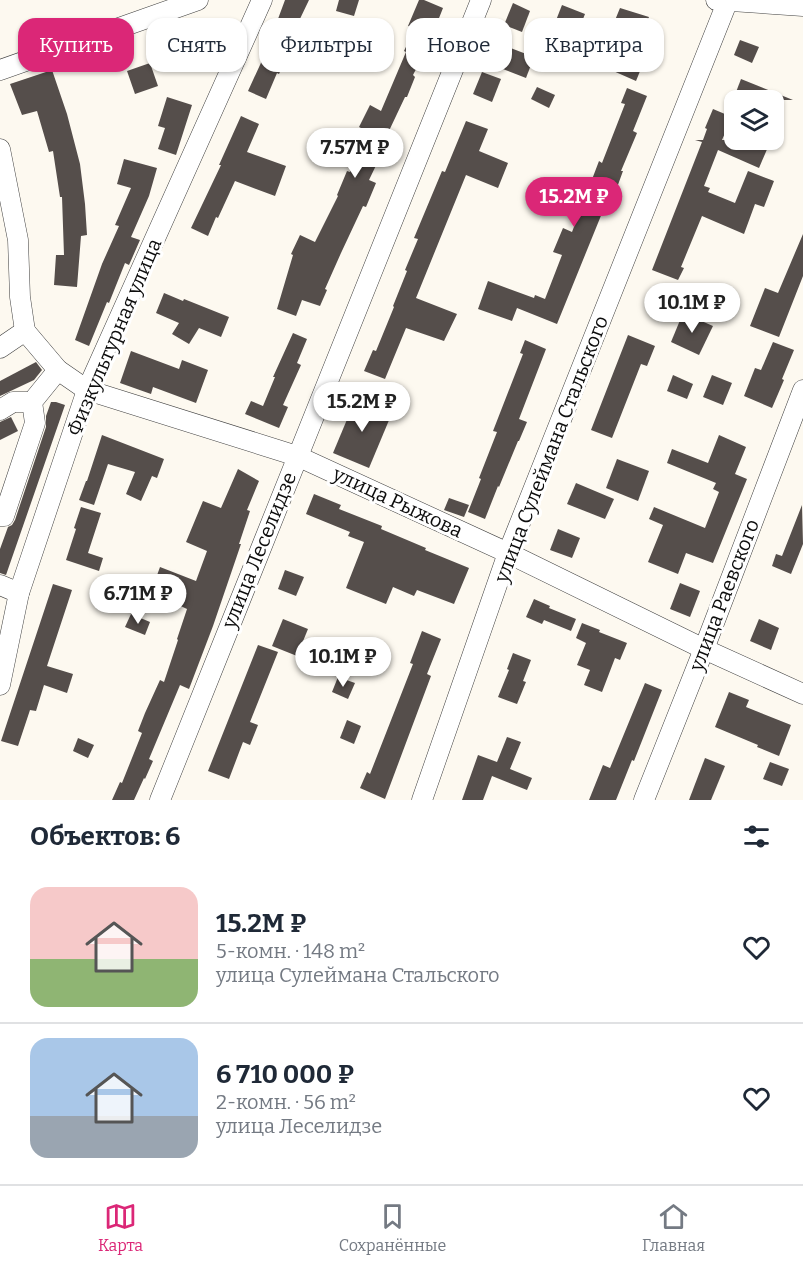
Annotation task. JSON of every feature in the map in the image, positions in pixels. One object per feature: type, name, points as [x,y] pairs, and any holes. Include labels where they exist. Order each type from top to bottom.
[{"type":"street","points":[[0,70],[198,0]]},
{"type":"street","name":"Физкультурная улица","points":[[0,685],[19,593],[87,390],[262,0]]},
{"type":"street","name":"улица Леселидзе","points":[[160,800],[481,0]]},
{"type":"street","points":[[724,0],[803,6]]},
{"type":"street","name":"улица Сулеймана Стальского","points":[[422,800],[508,553],[724,0]]},
{"type":"street","points":[[0,149],[18,240],[20,297],[26,331],[0,348]]},
{"type":"street","name":"улица Рыжова","points":[[26,331],[58,370],[87,390],[297,456],[508,553],[704,649],[803,694]]},
{"type":"street","points":[[0,516],[4,516],[35,423],[32,402],[58,370]]},
{"type":"street","name":"улица Раевского","points":[[645,800],[803,390]]},
{"type":"street","points":[[0,410],[13,402],[32,402]]},
{"type":"street","points":[[0,585],[19,593]]},
{"type":"building","points":[[285,0],[309,0],[300,18],[278,18]]},
{"type":"building","points":[[339,0],[359,0],[354,16],[336,11]]},
{"type":"building","points":[[419,0],[443,8],[439,18],[411,18]]},
{"type":"building","points":[[513,3],[530,11],[527,18],[524,18],[522,32],[512,28],[512,18],[507,18]]},
{"type":"building","points":[[562,5],[585,14],[583,18],[557,18]]},
{"type":"building","points":[[620,8],[649,17],[649,18],[616,18]]},
{"type":"building","points":[[740,40],[759,47],[752,63],[734,55]]},
{"type":"building","points":[[512,48],[524,53],[524,72],[528,72],[526,78],[510,72]]},
{"type":"building","points":[[406,52],[406,72],[415,72],[413,75],[415,77],[379,152],[382,153],[369,180],[376,183],[341,253],[320,306],[302,300],[296,316],[277,309],[293,255],[291,254],[300,235],[315,242],[338,196],[347,171],[350,172],[369,132],[359,127],[370,105],[381,111]]},
{"type":"building","points":[[146,64],[146,72],[153,72],[158,86],[135,94],[127,72],[134,72],[134,69]]},
{"type":"building","points":[[259,67],[259,72],[280,72],[277,73],[266,99],[248,91]]},
{"type":"building","points":[[46,72],[53,72],[67,114],[80,164],[87,235],[81,236],[77,287],[54,285],[56,255],[64,255],[62,197],[60,197],[53,151],[49,152],[37,111],[22,115],[10,84]]},
{"type":"building","points":[[482,72],[501,79],[492,102],[473,94]]},
{"type":"building","points":[[616,72],[640,72],[636,81]]},
{"type":"building","points":[[741,79],[768,90],[737,90]]},
{"type":"building","points":[[537,87],[555,95],[549,108],[531,99]]},
{"type":"building","points":[[627,88],[647,96],[633,131],[637,133],[621,171],[623,171],[615,193],[611,191],[557,324],[517,308],[512,321],[478,309],[488,281],[534,298],[535,295],[545,299],[562,255],[553,252],[563,228],[572,232],[599,161],[602,163],[625,104],[621,103]]},
{"type":"building","points":[[167,97],[192,105],[176,155],[158,149],[165,128],[158,126]]},
{"type":"building","points":[[713,109],[724,114],[722,140],[724,140],[724,150],[767,150],[759,168],[718,150],[704,186],[710,188],[708,192],[735,203],[748,171],[774,181],[764,207],[755,204],[744,234],[702,216],[678,280],[652,270],[702,142],[695,140],[703,140],[707,129],[705,128]]},
{"type":"building","points":[[241,116],[259,124],[247,152],[286,166],[275,196],[235,181],[208,236],[191,228]]},
{"type":"building","points":[[466,121],[488,129],[479,151],[508,163],[498,188],[466,175],[416,298],[457,314],[444,341],[406,328],[385,379],[364,371],[373,350],[376,351],[394,307],[407,271],[405,270],[418,239],[414,238]]},
{"type":"building","points":[[124,159],[157,168],[149,196],[131,237],[140,240],[129,265],[125,263],[89,346],[75,340],[102,264],[119,226],[115,225],[131,188],[117,184]]},
{"type":"building","points":[[803,234],[803,276],[779,337],[750,326],[765,288],[778,293]]},
{"type":"building","points":[[164,293],[229,317],[221,337],[199,328],[189,344],[172,334],[179,323],[156,313]]},
{"type":"building","points":[[683,313],[713,326],[699,355],[671,342]]},
{"type":"building","points":[[293,333],[307,339],[297,363],[301,365],[283,405],[288,407],[279,428],[245,414],[251,401],[263,406]]},
{"type":"building","points":[[628,335],[655,346],[647,366],[641,364],[612,438],[591,430]]},
{"type":"building","points":[[525,340],[546,349],[519,419],[527,422],[485,519],[468,512],[497,432],[493,431],[523,354],[520,353]]},
{"type":"building","points":[[773,342],[794,350],[772,408],[744,396],[755,368],[761,370]]},
{"type":"building","points":[[131,351],[179,369],[182,360],[208,370],[196,403],[153,387],[151,394],[120,383]]},
{"type":"building","points":[[36,362],[42,370],[34,380],[0,396],[0,381]]},
{"type":"building","points":[[673,375],[693,384],[687,399],[667,391]]},
{"type":"building","points":[[712,375],[732,383],[723,405],[703,397]]},
{"type":"building","points":[[356,398],[392,413],[369,468],[333,453]]},
{"type":"building","points":[[51,402],[65,405],[6,575],[0,573],[0,549],[8,527],[15,520],[46,427],[46,416]]},
{"type":"building","points":[[11,417],[18,431],[0,440],[0,422]]},
{"type":"building","points":[[102,435],[164,459],[157,478],[152,476],[141,501],[126,494],[135,472],[108,464],[94,505],[79,500]]},
{"type":"building","points":[[719,435],[746,447],[735,474],[747,479],[713,563],[686,553],[678,574],[648,562],[663,525],[649,519],[654,507],[705,528],[719,492],[713,489],[716,483],[667,463],[672,449],[708,463]]},
{"type":"building","points":[[617,459],[649,471],[638,501],[606,488]]},
{"type":"building","points":[[238,469],[259,481],[247,510],[250,511],[239,544],[241,544],[213,626],[189,689],[180,685],[149,759],[153,761],[134,800],[112,800],[120,782],[122,783],[142,733],[138,731],[145,713],[160,680],[164,682],[187,609],[151,592],[160,567],[196,581],[207,551],[186,542],[203,501],[221,508]]},
{"type":"building","points":[[576,483],[614,499],[605,519],[567,504]]},
{"type":"building","points":[[314,494],[341,505],[339,509],[382,526],[381,529],[469,568],[454,604],[417,590],[414,596],[393,587],[386,604],[346,588],[364,542],[348,536],[350,532],[306,514]]},
{"type":"building","points":[[449,498],[469,505],[464,517],[444,510]]},
{"type":"building","points":[[802,505],[803,544],[791,574],[772,566],[776,554],[782,556]]},
{"type":"building","points":[[81,507],[101,513],[88,553],[103,558],[99,571],[66,560]]},
{"type":"building","points":[[558,529],[580,538],[572,558],[550,550]]},
{"type":"building","points":[[285,570],[304,577],[296,596],[278,589]]},
{"type":"building","points":[[680,583],[700,591],[690,617],[670,609]]},
{"type":"building","points":[[53,584],[72,590],[47,666],[73,674],[67,693],[44,685],[36,711],[30,710],[18,746],[1,741]]},
{"type":"building","points":[[534,599],[576,619],[571,631],[544,620],[542,624],[526,617]]},
{"type":"building","points":[[131,614],[150,622],[145,635],[125,627]]},
{"type":"building","points":[[283,619],[308,629],[297,656],[272,646]]},
{"type":"building","points":[[759,619],[779,628],[771,650],[750,641]]},
{"type":"building","points":[[582,623],[627,643],[620,660],[615,658],[602,692],[584,685],[590,670],[577,665],[586,643],[576,638]]},
{"type":"building","points":[[422,631],[441,639],[427,674],[431,676],[385,799],[360,788],[367,772],[370,774],[413,664],[410,663]]},
{"type":"building","points":[[258,645],[278,652],[250,722],[258,725],[250,745],[243,742],[229,779],[208,771]]},
{"type":"building","points":[[513,653],[531,660],[523,681],[526,682],[517,704],[498,697]]},
{"type":"building","points":[[338,677],[355,683],[348,699],[332,692]]},
{"type":"building","points":[[645,683],[662,690],[616,800],[589,800],[603,765],[610,768]]},
{"type":"building","points":[[729,692],[749,700],[746,707],[791,725],[779,756],[715,727]]},
{"type":"building","points":[[347,720],[361,726],[354,744],[340,738]]},
{"type":"building","points":[[507,737],[521,742],[510,769],[532,778],[527,790],[492,776],[483,800],[462,800],[478,755],[497,762]]},
{"type":"building","points":[[78,738],[94,745],[88,758],[73,751]]},
{"type":"building","points":[[705,758],[725,766],[711,800],[689,800]]},
{"type":"building","points":[[770,762],[789,769],[782,786],[763,779]]}]
